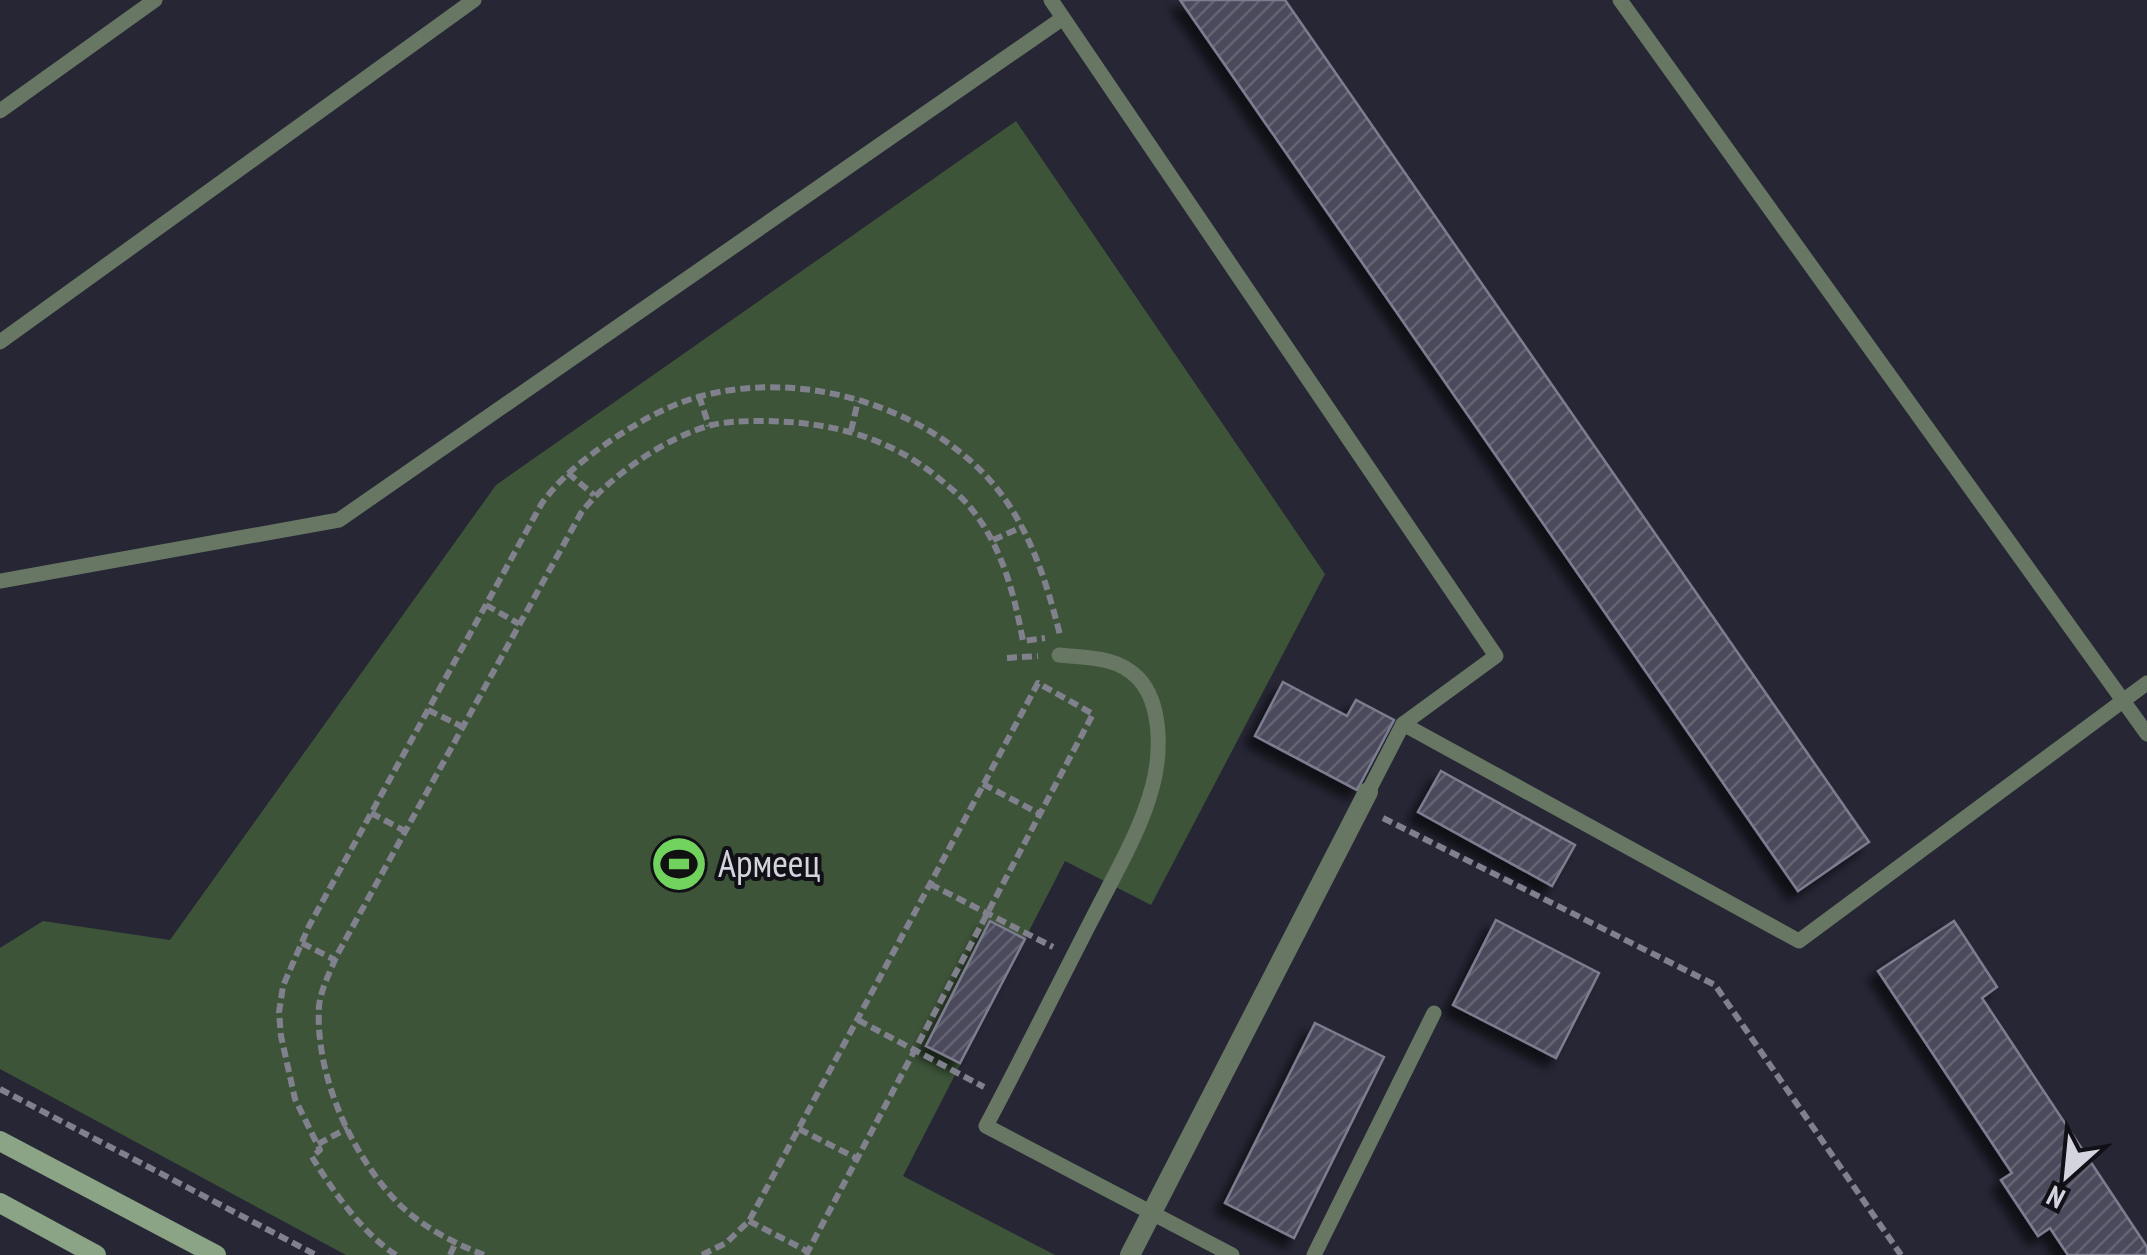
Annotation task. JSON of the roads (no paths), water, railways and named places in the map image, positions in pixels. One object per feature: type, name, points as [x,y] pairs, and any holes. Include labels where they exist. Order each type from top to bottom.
[{"type":"main road","points":[[0,1140],[216,1255]]},
{"type":"main road","points":[[0,1203],[96,1255]]},
{"type":"street","points":[[1130,1255],[1364,799]]},
{"type":"lane","points":[[0,111],[155,0]]},
{"type":"lane","points":[[0,342],[474,0]]},
{"type":"lane","points":[[1051,0],[1496,656],[1404,724],[1364,799]]},
{"type":"lane","points":[[1620,0],[2147,734]]},
{"type":"lane","points":[[0,580],[339,520],[1063,18]]},
{"type":"lane","points":[[1059,655],[1111,661],[1138,678],[1147,690],[1156,711],[1154,785],[1146,809],[986,1126],[1232,1255]]},
{"type":"lane","points":[[1404,724],[1800,941],[2147,684]]},
{"type":"lane","points":[[1314,1255],[1434,1013]]},
{"type":"place","name":"Армеец","points":[[679,864]]}]
